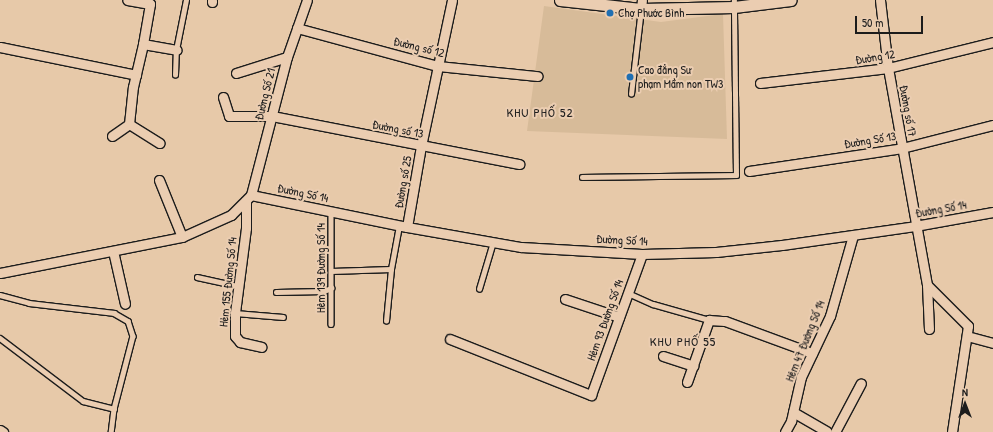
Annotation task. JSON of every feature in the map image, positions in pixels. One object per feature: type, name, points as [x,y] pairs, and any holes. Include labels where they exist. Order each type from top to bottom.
[{"type":"street","points":[[112,136],[129,124],[149,2],[127,0]]},
{"type":"street","name":"Đường Số 21","points":[[248,198],[272,116],[287,57],[307,0]]},
{"type":"street","name":"Đường số 25","points":[[403,227],[452,0]]},
{"type":"street","points":[[560,0],[642,5],[791,0]]},
{"type":"street","name":"Đường số 17","points":[[880,0],[888,68],[927,285],[929,329]]},
{"type":"street","name":"Đường số 12","points":[[297,28],[438,66],[537,76]]},
{"type":"street","name":"Đường 12","points":[[760,83],[888,68],[993,42]]},
{"type":"street","points":[[143,44],[176,50]]},
{"type":"street","points":[[0,47],[136,75]]},
{"type":"street","points":[[236,73],[287,57]]},
{"type":"street","name":"Đường số 13","points":[[223,96],[229,116],[272,116],[519,164]]},
{"type":"street","points":[[129,124],[159,143]]},
{"type":"street","name":"Đường Số 13","points":[[749,171],[902,148],[993,125]]},
{"type":"street","points":[[159,180],[182,237]]},
{"type":"street","points":[[0,273],[182,237],[231,215],[248,198]]},
{"type":"street","name":"Đường Số 14","points":[[248,198],[330,211],[403,227],[521,246],[642,254],[716,252],[782,245],[916,226],[993,212]]},
{"type":"street","name":"Hẻm 155 Đường Số 14","points":[[248,198],[246,228],[235,313],[235,336],[236,340],[261,348]]},
{"type":"street","name":"Hẻm 47 Đường Số 14","points":[[785,432],[791,421],[801,377],[830,316],[853,235]]},
{"type":"street","points":[[113,251],[125,304]]},
{"type":"street","name":"Hẻm 93 Đường Số 14","points":[[450,339],[590,395],[642,254]]},
{"type":"street","points":[[927,285],[968,326],[952,432]]},
{"type":"street","points":[[565,299],[619,317]]},
{"type":"street","points":[[687,382],[709,320],[725,321],[812,354]]},
{"type":"street","points":[[967,336],[993,343]]},
{"type":"street","points":[[663,356],[692,366]]},
{"type":"street","points":[[835,432],[861,383]]},
{"type":"street","points":[[793,412],[827,432]]},
{"type":"lane","points":[[175,75],[176,50],[186,0]]},
{"type":"lane","points":[[582,177],[736,175],[734,3]]},
{"type":"lane","points":[[631,94],[642,5]]},
{"type":"lane","name":"Hẻm 139 Đường Số 14","points":[[330,211],[329,261],[331,271],[331,324]]},
{"type":"lane","points":[[386,321],[391,269],[403,227]]},
{"type":"lane","points":[[479,289],[493,242]]},
{"type":"lane","points":[[331,271],[391,269]]},
{"type":"lane","points":[[196,277],[238,286]]},
{"type":"lane","points":[[276,292],[324,291],[331,288]]},
{"type":"lane","points":[[628,293],[653,304],[709,320]]},
{"type":"lane","points":[[0,295],[29,303],[114,313],[128,321],[133,336],[114,409],[111,432]]},
{"type":"lane","points":[[235,313],[283,317]]},
{"type":"lane","points":[[0,338],[83,401],[114,409]]},
{"type":"shaded area","name":"Cao đẳng Sư phạm Mầm non TW3","points":[[544,6],[661,22],[723,14],[727,139],[527,131]]},
{"type":"place","name":"Chợ Phước Bình","points":[[610,13]]},
{"type":"place","name":"Cao đẳng Sư phạm Mầm non TW3","points":[[630,77]]},
{"type":"district","name":"KHU PHỐ 52","points":[[540,112]]},
{"type":"district","name":"KHU PHỐ 55","points":[[683,341]]}]
